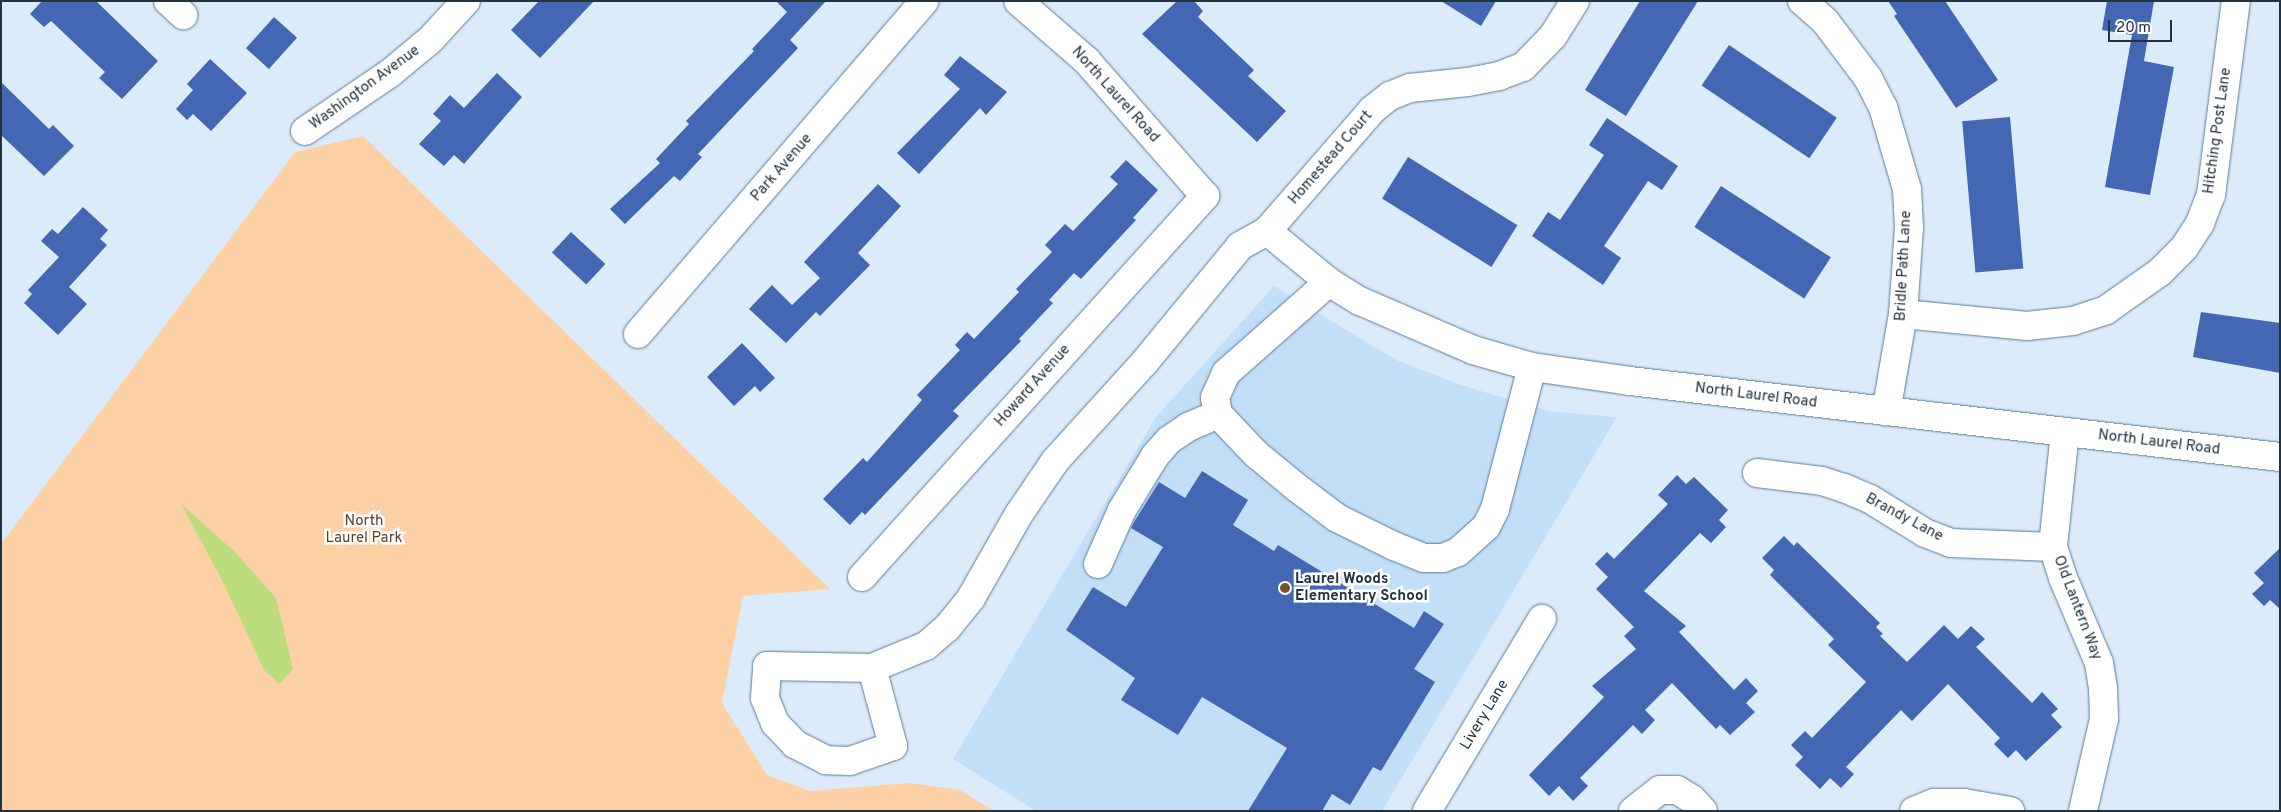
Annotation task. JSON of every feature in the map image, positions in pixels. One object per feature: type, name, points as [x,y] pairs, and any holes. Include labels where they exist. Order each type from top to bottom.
[{"type":"street","name":"Washington Avenue","points":[[304,132],[396,68],[430,40],[466,1]]},
{"type":"street","name":"Park Avenue","points":[[638,334],[924,1]]},
{"type":"street","name":"North Laurel Road","points":[[1018,1],[1087,60],[1205,196]]},
{"type":"street","name":"Homestead Court","points":[[1267,231],[1341,144],[1384,101],[1410,88],[1476,80],[1522,66],[1553,36],[1575,1]]},
{"type":"street","name":"Bridle Path Lane","points":[[1802,1],[1825,20],[1850,50],[1883,107],[1896,146],[1907,189],[1909,227],[1903,314],[1886,412]]},
{"type":"street","name":"Hitching Post Lane","points":[[1903,314],[2027,326],[2073,321],[2106,310],[2160,272],[2184,248],[2200,223],[2211,195],[2236,1]]},
{"type":"street","name":"Howard Avenue","points":[[862,577],[1205,196]]},
{"type":"street","name":"North Laurel Road","points":[[1267,231],[1329,282],[1410,325],[1473,350],[1532,367],[1886,412],[2280,457]]},
{"type":"street","points":[[872,668],[893,746],[850,761],[826,760],[795,744],[775,723],[764,698],[767,666],[872,668],[926,646],[947,628],[964,608],[1019,514],[1055,461],[1144,363],[1240,246],[1267,231]]},
{"type":"street","points":[[1329,282],[1226,372],[1215,398],[1218,414],[1256,454],[1338,518],[1424,558],[1443,558],[1474,540],[1486,527],[1495,509],[1532,367]]},
{"type":"street","points":[[1098,564],[1122,510],[1156,456],[1169,440],[1218,414]]},
{"type":"street","name":"Old Lantern Way","points":[[2065,432],[2054,547],[2063,578],[2099,663],[2103,689],[2104,719],[2083,811]]},
{"type":"street","name":"Brandy Lane","points":[[1758,473],[1822,481],[1844,488],[1870,498],[1925,533],[1951,543],[2054,547]]},
{"type":"street","name":"Livery Lane","points":[[1427,811],[1542,619]]},
{"type":"street","points":[[1633,811],[1660,790],[1678,790],[1703,811]]},
{"type":"street","points":[[1914,811],[1934,803],[1964,803],[2010,811]]},
{"type":"shaded area","name":"Laurel Woods Elementary School","points":[[1274,286],[1396,360],[1461,385],[1548,411],[1617,417],[1382,811],[1036,811],[953,759],[1156,417]]},
{"type":"shaded area","points":[[181,504],[234,551],[276,598],[293,669],[279,684],[264,670],[223,582]]},
{"type":"green space","name":"North Laurel Park","points":[[363,136],[830,589],[743,596],[722,703],[767,775],[810,791],[909,783],[960,790],[994,811],[1,811],[1,544],[295,152]]},
{"type":"building","points":[[42,1],[96,1],[158,61],[122,99],[99,78],[105,72],[51,21],[44,27],[30,14]]},
{"type":"building","points":[[539,1],[594,1],[540,58],[511,30]]},
{"type":"building","points":[[776,1],[826,1],[790,40],[798,48],[698,154],[702,157],[680,181],[674,176],[625,224],[610,209],[660,163],[656,159],[689,124],[686,121],[754,51],[752,49],[787,12]]},
{"type":"building","points":[[1177,1],[1194,1],[1203,11],[1198,17],[1254,70],[1248,76],[1286,111],[1257,142],[1142,34]]},
{"type":"building","points":[[1441,1],[1496,1],[1481,26]]},
{"type":"building","points":[[1640,1],[1698,1],[1626,116],[1585,90]]},
{"type":"building","points":[[1888,1],[1945,1],[1998,80],[1956,108],[1894,16],[1897,14]]},
{"type":"building","points":[[2107,1],[2154,1],[2144,61],[2174,67],[2150,195],[2105,187],[2132,35],[2102,30]]},
{"type":"building","points":[[274,17],[297,38],[269,69],[246,48]]},
{"type":"building","points":[[1729,45],[1837,118],[1809,158],[1702,86]]},
{"type":"building","points":[[960,56],[1007,92],[986,115],[980,108],[919,174],[897,153],[960,89],[944,75]]},
{"type":"building","points":[[210,59],[247,93],[211,131],[193,114],[187,120],[176,109],[193,90],[187,84]]},
{"type":"building","points":[[497,73],[522,97],[464,164],[454,155],[444,166],[419,144],[441,121],[433,114],[450,95],[464,108]]},
{"type":"building","points":[[1,82],[49,129],[53,125],[74,146],[44,176],[1,135]]},
{"type":"building","points":[[2010,117],[2023,268],[1975,273],[1962,121]]},
{"type":"building","points":[[1607,118],[1678,166],[1662,190],[1648,181],[1604,246],[1621,258],[1603,285],[1532,236],[1548,212],[1560,220],[1604,155],[1589,145]]},
{"type":"building","points":[[1408,157],[1517,225],[1491,267],[1382,199]]},
{"type":"building","points":[[1126,160],[1158,190],[1133,218],[1136,220],[1081,279],[1074,273],[1049,300],[1053,303],[1019,339],[1021,341],[953,411],[959,416],[865,515],[862,512],[850,525],[823,499],[863,458],[867,462],[922,400],[917,395],[960,350],[955,345],[967,332],[974,339],[1019,292],[1016,289],[1052,252],[1045,245],[1065,224],[1073,231],[1118,184],[1110,177]]},
{"type":"building","points":[[878,184],[901,206],[858,253],[870,265],[820,316],[816,312],[786,343],[749,309],[772,285],[792,305],[820,278],[804,262]]},
{"type":"building","points":[[1721,186],[1831,257],[1804,298],[1694,227]]},
{"type":"building","points":[[83,207],[108,230],[100,239],[107,245],[69,287],[87,304],[58,335],[24,303],[32,294],[28,290],[59,257],[41,241],[52,229],[58,234]]},
{"type":"building","points":[[571,232],[605,264],[586,285],[552,252]]},
{"type":"building","points":[[2201,312],[2280,323],[2280,373],[2193,357]]},
{"type":"building","points":[[742,343],[775,378],[760,392],[755,386],[734,406],[707,377]]},
{"type":"building","name":"Laurel Woods Elementary School","points":[[1202,471],[1248,500],[1233,525],[1274,551],[1278,545],[1414,628],[1424,611],[1444,624],[1414,669],[1435,682],[1381,771],[1373,767],[1350,805],[1332,794],[1322,811],[1248,811],[1287,748],[1202,697],[1178,735],[1121,700],[1135,678],[1066,630],[1093,587],[1126,607],[1163,547],[1131,528],[1134,522],[1159,482],[1185,498]]},
{"type":"building","points":[[1677,475],[1686,484],[1694,477],[1728,510],[1719,520],[1726,527],[1711,543],[1700,533],[1644,591],[1686,626],[1679,632],[1734,690],[1746,678],[1758,691],[1746,703],[1755,712],[1730,735],[1720,725],[1716,729],[1672,683],[1645,710],[1655,720],[1642,734],[1633,725],[1580,778],[1588,786],[1573,801],[1559,786],[1549,796],[1529,775],[1604,697],[1592,686],[1636,649],[1624,636],[1634,627],[1596,589],[1608,577],[1595,564],[1607,552],[1614,559],[1668,504],[1658,495]]},
{"type":"building","points":[[1784,536],[1794,546],[1797,542],[1880,623],[1876,627],[1883,634],[1880,636],[1907,662],[1944,625],[1958,639],[1971,626],[1985,639],[1976,647],[2032,703],[2042,692],[2058,709],[2051,715],[2062,727],[2026,761],[2016,750],[2008,758],[1994,744],[2000,738],[1948,684],[1912,721],[1901,710],[1846,767],[1854,774],[1841,788],[1830,778],[1820,789],[1795,765],[1803,757],[1791,745],[1805,731],[1812,738],[1866,682],[1828,645],[1834,639],[1770,575],[1774,570],[1762,558]]},
{"type":"building","points":[[2280,548],[2280,609],[2270,600],[2264,606],[2252,594],[2264,583],[2254,573]]},
{"type":"place","name":"Laurel Woods Elementary School","points":[[1285,588]]}]
